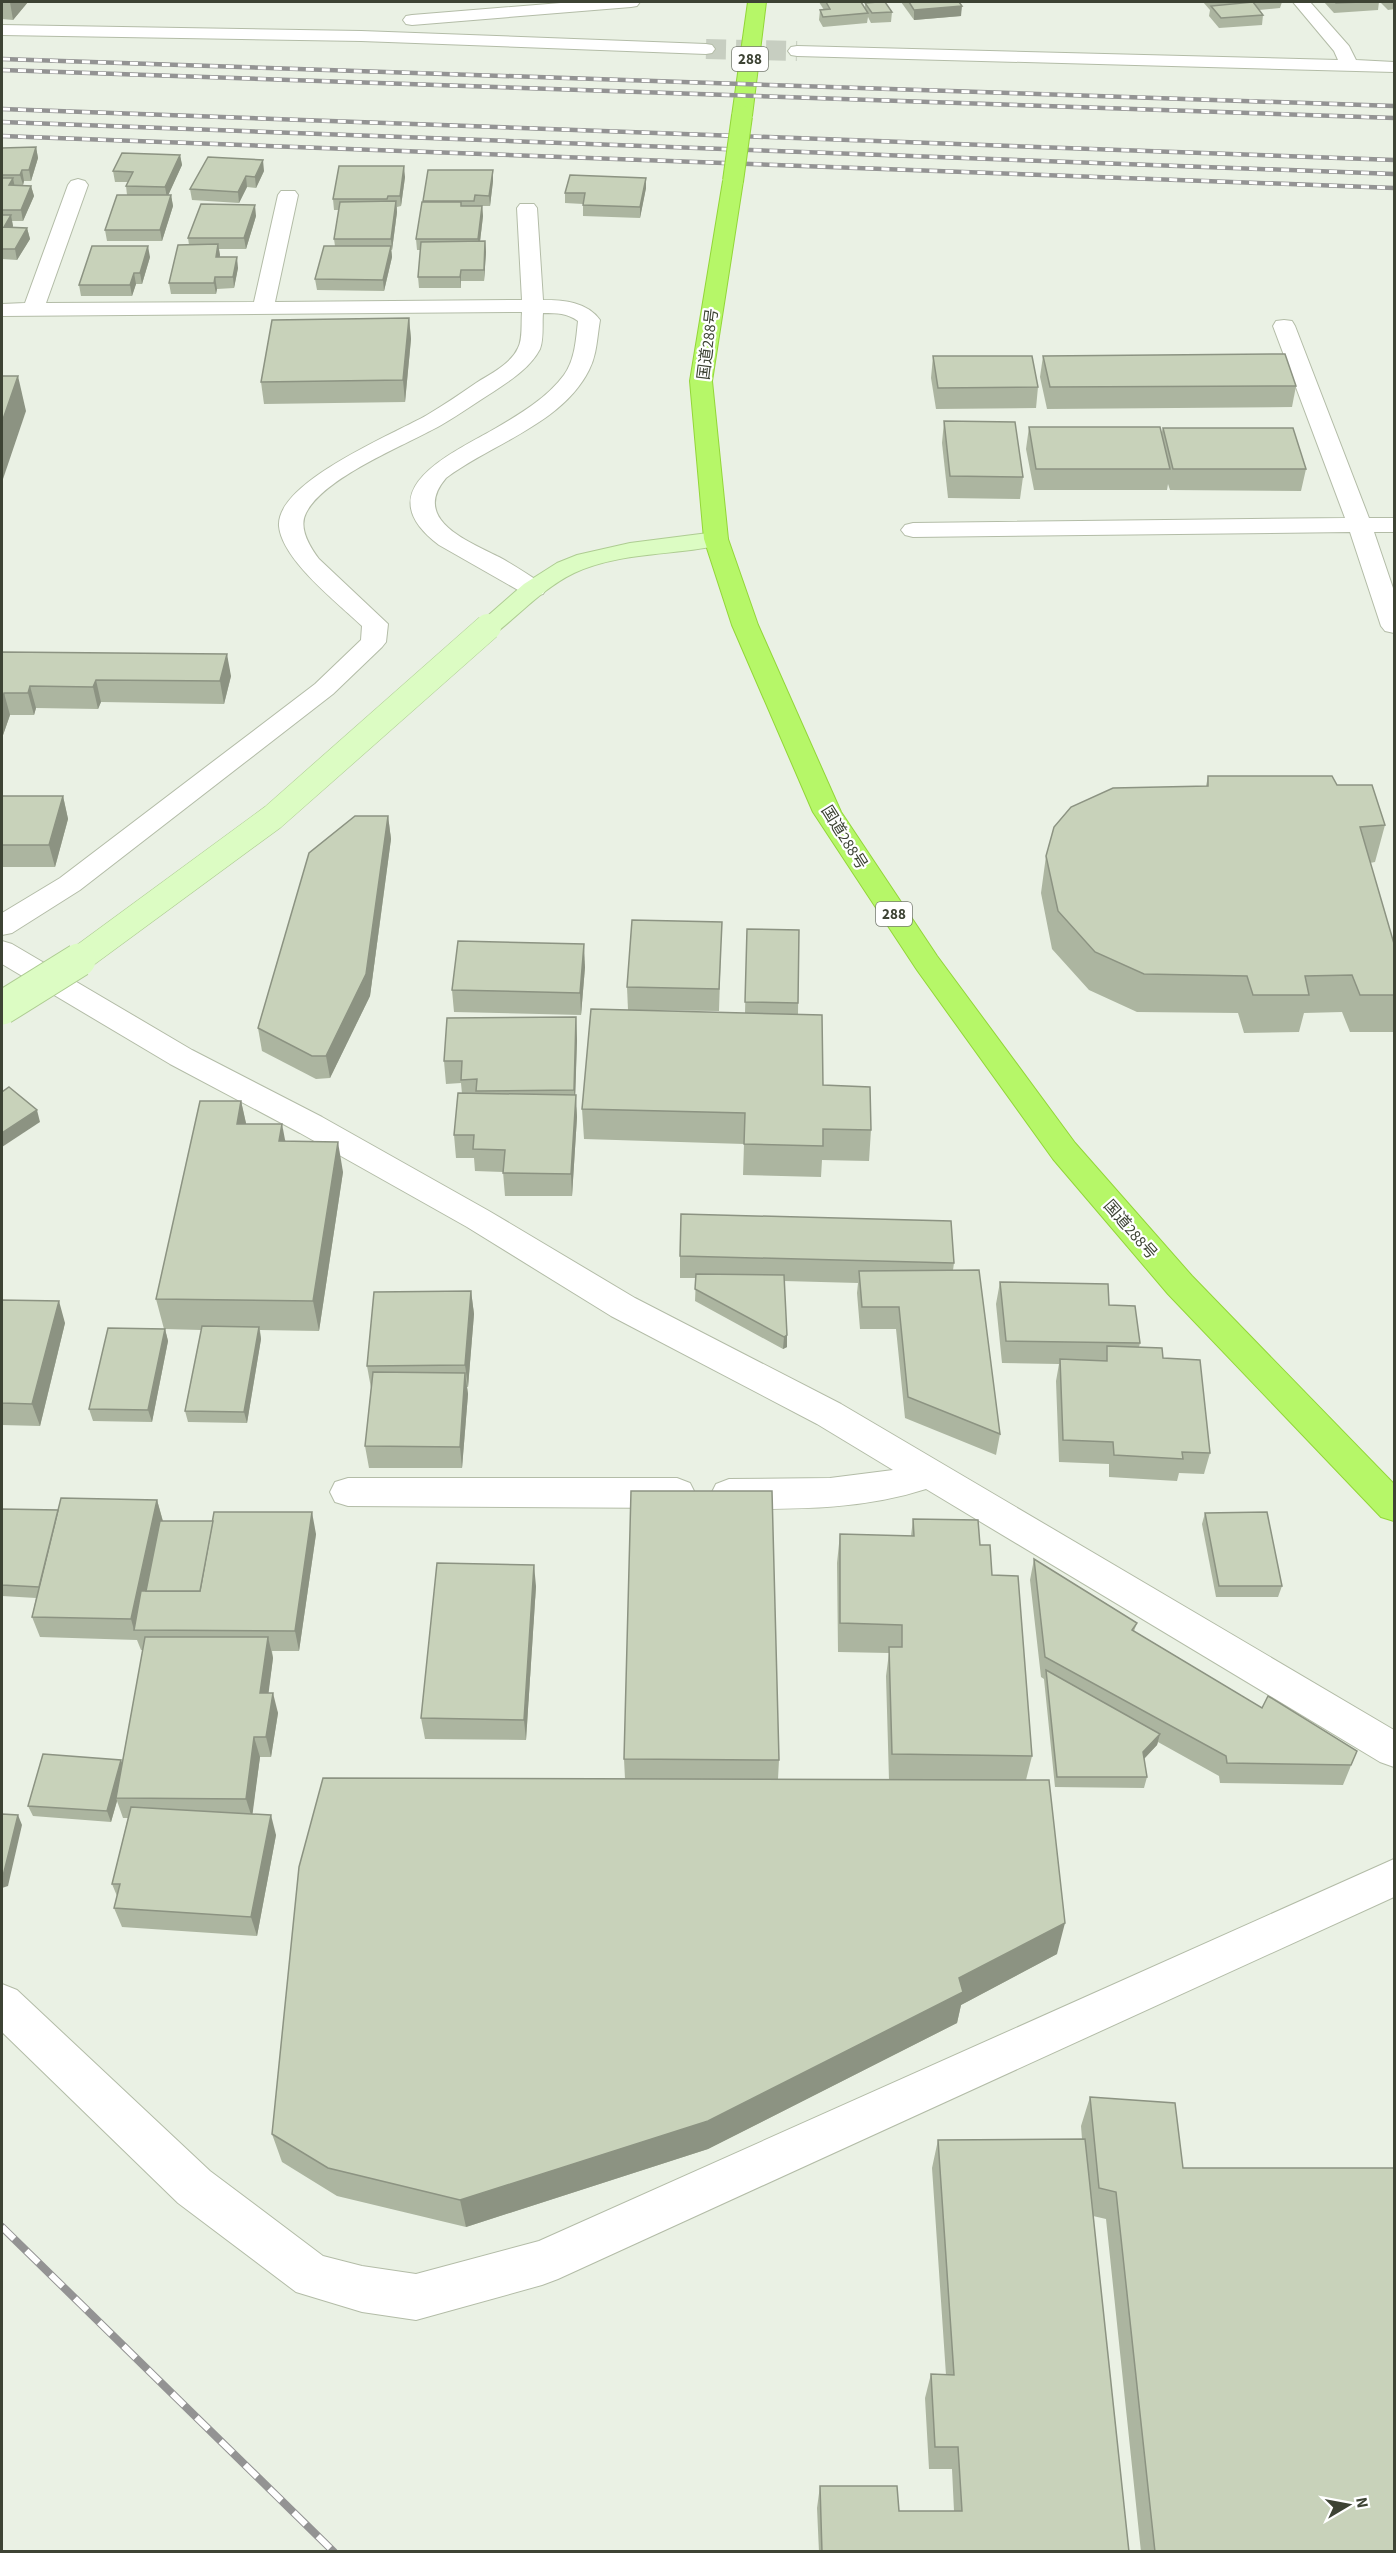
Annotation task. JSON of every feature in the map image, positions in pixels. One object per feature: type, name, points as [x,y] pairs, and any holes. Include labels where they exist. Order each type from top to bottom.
[{"type":"highway","name":"国道288号","points":[[757,2],[742,116],[701,381],[716,539],[746,626],[827,812],[927,963],[1064,1151],[1180,1285],[1392,1503]]},
{"type":"street","points":[[362,36],[408,20],[631,2]]},
{"type":"street","points":[[1301,2],[1342,50],[1349,65]]},
{"type":"street","points":[[2,30],[362,36],[706,49]]},
{"type":"street","points":[[797,51],[1395,67]]},
{"type":"street","points":[[33,310],[78,185]]},
{"type":"street","points":[[263,308],[288,195]]},
{"type":"street","points":[[2,926],[70,884],[324,689],[373,642],[375,624],[329,584],[299,548],[291,526],[294,512],[313,489],[332,474],[436,419],[506,374],[521,360],[530,346],[533,306],[527,208]]},
{"type":"street","points":[[2,310],[533,306],[566,307],[581,312],[589,320],[585,353],[575,376],[541,409],[453,460],[434,476],[424,491],[423,504],[426,516],[437,531],[534,589]]},
{"type":"street","points":[[1284,326],[1360,525],[1395,626]]},
{"type":"street","points":[[914,530],[1395,525]]},
{"type":"street","points":[[2,1008],[87,954],[273,817],[488,627],[551,576],[583,562],[661,546],[716,539]]},
{"type":"street","points":[[2,951],[181,1057],[311,1125],[478,1219],[623,1307],[829,1414],[1395,1750]]},
{"type":"street","points":[[348,1492],[836,1494],[903,1483],[928,1474]]},
{"type":"street","points":[[2,2004],[194,2187],[312,2276],[362,2289],[416,2297],[542,2263],[1395,1878]]},
{"type":"building","points":[[826,2],[861,2],[868,13],[823,17],[820,10],[830,9]]},
{"type":"building","points":[[885,2],[892,12],[872,13],[865,3]]},
{"type":"building","points":[[909,2],[959,2],[962,6],[914,10]]},
{"type":"building","points":[[1253,2],[1263,15],[1221,18],[1211,6]]},
{"type":"building","points":[[36,147],[29,170],[22,170],[20,175],[2,175],[2,148]]},
{"type":"building","points":[[122,153],[180,155],[165,187],[126,186],[133,172],[113,171]]},
{"type":"building","points":[[208,157],[263,160],[255,177],[246,176],[238,192],[190,189]]},
{"type":"building","points":[[339,166],[404,166],[400,196],[388,196],[387,199],[333,199]]},
{"type":"building","points":[[428,170],[493,170],[489,196],[475,195],[474,201],[423,201]]},
{"type":"building","points":[[570,175],[646,178],[640,207],[583,205],[585,193],[565,193]]},
{"type":"building","points":[[2,178],[13,178],[9,185],[31,186],[21,210],[2,210]]},
{"type":"building","points":[[117,195],[171,195],[160,230],[105,230]]},
{"type":"building","points":[[396,201],[391,239],[334,239],[340,202]]},
{"type":"building","points":[[422,202],[461,202],[461,206],[482,206],[478,239],[416,239]]},
{"type":"building","points":[[201,204],[255,205],[244,238],[188,238]]},
{"type":"building","points":[[2,215],[11,215],[4,227],[27,228],[15,249],[2,249]]},
{"type":"building","points":[[485,241],[484,270],[461,270],[460,277],[418,277],[421,242]]},
{"type":"building","points":[[218,244],[216,257],[237,257],[233,277],[215,277],[214,283],[169,283],[178,245]]},
{"type":"building","points":[[92,246],[148,246],[140,273],[134,273],[130,285],[79,285]]},
{"type":"building","points":[[324,246],[391,246],[383,280],[315,279]]},
{"type":"building","points":[[409,318],[403,380],[261,382],[272,320]]},
{"type":"building","points":[[1285,354],[1296,386],[1050,387],[1043,356]]},
{"type":"building","points":[[933,356],[1032,356],[1038,387],[938,388]]},
{"type":"building","points":[[2,376],[18,376],[2,422]]},
{"type":"building","points":[[944,421],[1015,422],[1023,477],[950,476]]},
{"type":"building","points":[[1029,427],[1160,427],[1170,469],[1036,469]]},
{"type":"building","points":[[1163,428],[1293,428],[1306,469],[1173,469]]},
{"type":"building","points":[[2,652],[227,654],[220,681],[96,680],[93,687],[30,686],[28,693],[4,693],[2,701]]},
{"type":"building","points":[[1208,776],[1332,776],[1337,785],[1372,785],[1385,825],[1360,827],[1395,947],[1395,995],[1360,995],[1352,975],[1305,976],[1309,995],[1253,995],[1247,976],[1144,974],[1095,952],[1058,911],[1046,856],[1054,827],[1071,807],[1113,788],[1208,786]]},
{"type":"building","points":[[2,796],[63,796],[49,845],[2,845]]},
{"type":"building","points":[[355,816],[388,816],[366,974],[326,1056],[312,1056],[258,1028],[309,853]]},
{"type":"building","points":[[632,920],[722,922],[719,989],[627,987]]},
{"type":"building","points":[[747,929],[799,930],[798,1003],[745,1002]]},
{"type":"building","points":[[458,941],[584,944],[580,993],[452,990]]},
{"type":"building","points":[[591,1009],[822,1015],[823,1085],[870,1087],[871,1130],[823,1129],[823,1146],[744,1144],[745,1113],[582,1109]]},
{"type":"building","points":[[576,1017],[574,1090],[476,1091],[477,1079],[461,1080],[462,1061],[444,1061],[447,1018]]},
{"type":"building","points":[[9,1087],[37,1110],[2,1133],[2,1092]]},
{"type":"building","points":[[458,1093],[576,1095],[571,1174],[503,1173],[505,1150],[473,1149],[474,1135],[454,1135]]},
{"type":"building","points":[[200,1101],[241,1101],[237,1124],[282,1124],[279,1141],[338,1142],[313,1301],[156,1299]]},
{"type":"building","points":[[681,1214],[951,1221],[954,1263],[680,1256]]},
{"type":"building","points":[[979,1270],[1000,1434],[908,1397],[899,1307],[862,1307],[859,1271]]},
{"type":"building","points":[[696,1274],[784,1275],[787,1335],[784,1337],[695,1289]]},
{"type":"building","points":[[1000,1282],[1108,1284],[1109,1305],[1135,1306],[1140,1343],[1006,1341]]},
{"type":"building","points":[[471,1291],[465,1365],[367,1366],[374,1292]]},
{"type":"building","points":[[2,1300],[59,1301],[32,1404],[2,1403]]},
{"type":"building","points":[[202,1326],[259,1327],[244,1412],[185,1411]]},
{"type":"building","points":[[108,1328],[165,1329],[148,1410],[89,1409]]},
{"type":"building","points":[[1107,1346],[1162,1348],[1163,1358],[1200,1360],[1210,1453],[1182,1452],[1183,1459],[1114,1455],[1113,1442],[1063,1440],[1060,1359],[1107,1361]]},
{"type":"building","points":[[373,1372],[465,1373],[460,1447],[365,1446]]},
{"type":"building","points":[[631,1491],[772,1491],[779,1760],[624,1759]]},
{"type":"building","points":[[61,1498],[157,1500],[131,1619],[32,1617]]},
{"type":"building","points":[[2,1509],[58,1510],[39,1587],[2,1585]]},
{"type":"building","points":[[214,1512],[312,1512],[295,1631],[134,1630],[141,1591],[200,1591]]},
{"type":"building","points":[[1267,1512],[1282,1586],[1219,1586],[1205,1513]]},
{"type":"building","points":[[913,1519],[978,1520],[980,1545],[990,1545],[992,1575],[1018,1576],[1032,1756],[892,1754],[889,1647],[902,1647],[902,1625],[840,1623],[840,1534],[914,1536]]},
{"type":"building","points":[[160,1521],[213,1521],[200,1591],[146,1591]]},
{"type":"building","points":[[1034,1559],[1137,1623],[1132,1630],[1262,1708],[1268,1696],[1357,1751],[1351,1765],[1227,1763],[1226,1756],[1045,1657]]},
{"type":"building","points":[[437,1563],[534,1565],[524,1720],[421,1718]]},
{"type":"building","points":[[145,1637],[268,1637],[260,1693],[273,1693],[266,1737],[254,1737],[246,1799],[116,1798]]},
{"type":"building","points":[[1046,1670],[1160,1734],[1143,1752],[1147,1777],[1057,1777]]},
{"type":"building","points":[[43,1754],[121,1760],[107,1811],[28,1806]]},
{"type":"building","points":[[323,1778],[1049,1780],[1065,1923],[959,1978],[963,1992],[708,2121],[460,2200],[328,2168],[272,2134],[299,1867]]},
{"type":"building","points":[[131,1807],[271,1815],[251,1917],[114,1908],[120,1884],[112,1884]]},
{"type":"building","points":[[2,1814],[18,1815],[2,1877]]},
{"type":"building","points":[[1090,2097],[1175,2103],[1183,2168],[1395,2168],[1395,2552],[1155,2552],[1116,2192],[1099,2188]]},
{"type":"building","points":[[1085,2139],[1129,2552],[822,2552],[820,2486],[897,2486],[899,2511],[962,2511],[958,2447],[935,2447],[931,2374],[954,2375],[938,2140]]},
{"type":"tunnel","points":[[706,49],[797,51]]},
{"type":"railway","points":[[2,59],[1394,106]]},
{"type":"railway","points":[[2,70],[1394,118]]},
{"type":"railway","points":[[2,109],[1394,160]]},
{"type":"railway","points":[[2,122],[1394,174]]},
{"type":"railway","points":[[2,136],[1394,188]]},
{"type":"railway","points":[[2,2227],[334,2552]]}]
